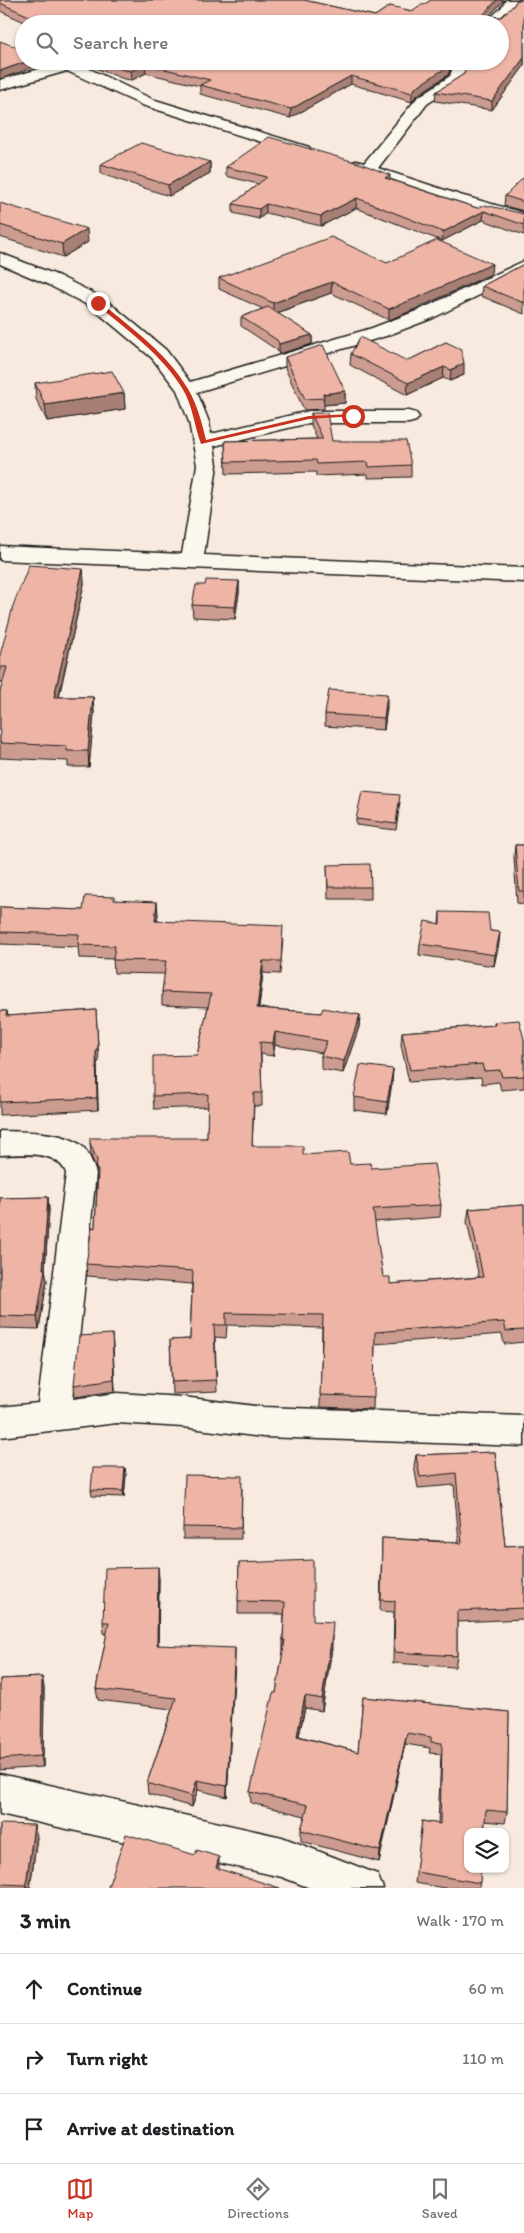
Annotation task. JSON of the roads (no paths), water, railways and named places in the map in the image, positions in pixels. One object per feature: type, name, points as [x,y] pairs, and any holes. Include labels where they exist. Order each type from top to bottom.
[{"type":"street","points":[[519,0],[524,1]]},
{"type":"street","points":[[500,15],[510,5],[524,8]]},
{"type":"street","points":[[0,85],[44,70]]},
{"type":"street","points":[[79,70],[147,102],[322,155]]},
{"type":"street","points":[[368,169],[422,101],[457,78],[460,70]]},
{"type":"street","points":[[340,161],[454,199],[524,218]]},
{"type":"street","points":[[0,258],[53,280],[98,303],[159,354],[186,389],[199,422],[208,465],[192,562]]},
{"type":"street","points":[[186,389],[379,332],[426,314],[524,266]]},
{"type":"street","points":[[203,442],[309,418],[409,417]]},
{"type":"street","points":[[0,553],[524,575]]},
{"type":"street","points":[[0,1143],[54,1147],[70,1153],[77,1161],[81,1173],[54,1415]]},
{"type":"street","points":[[0,1422],[117,1408],[183,1412],[263,1422],[524,1431]]},
{"type":"street","points":[[0,1794],[282,1857],[363,1888]]}]
